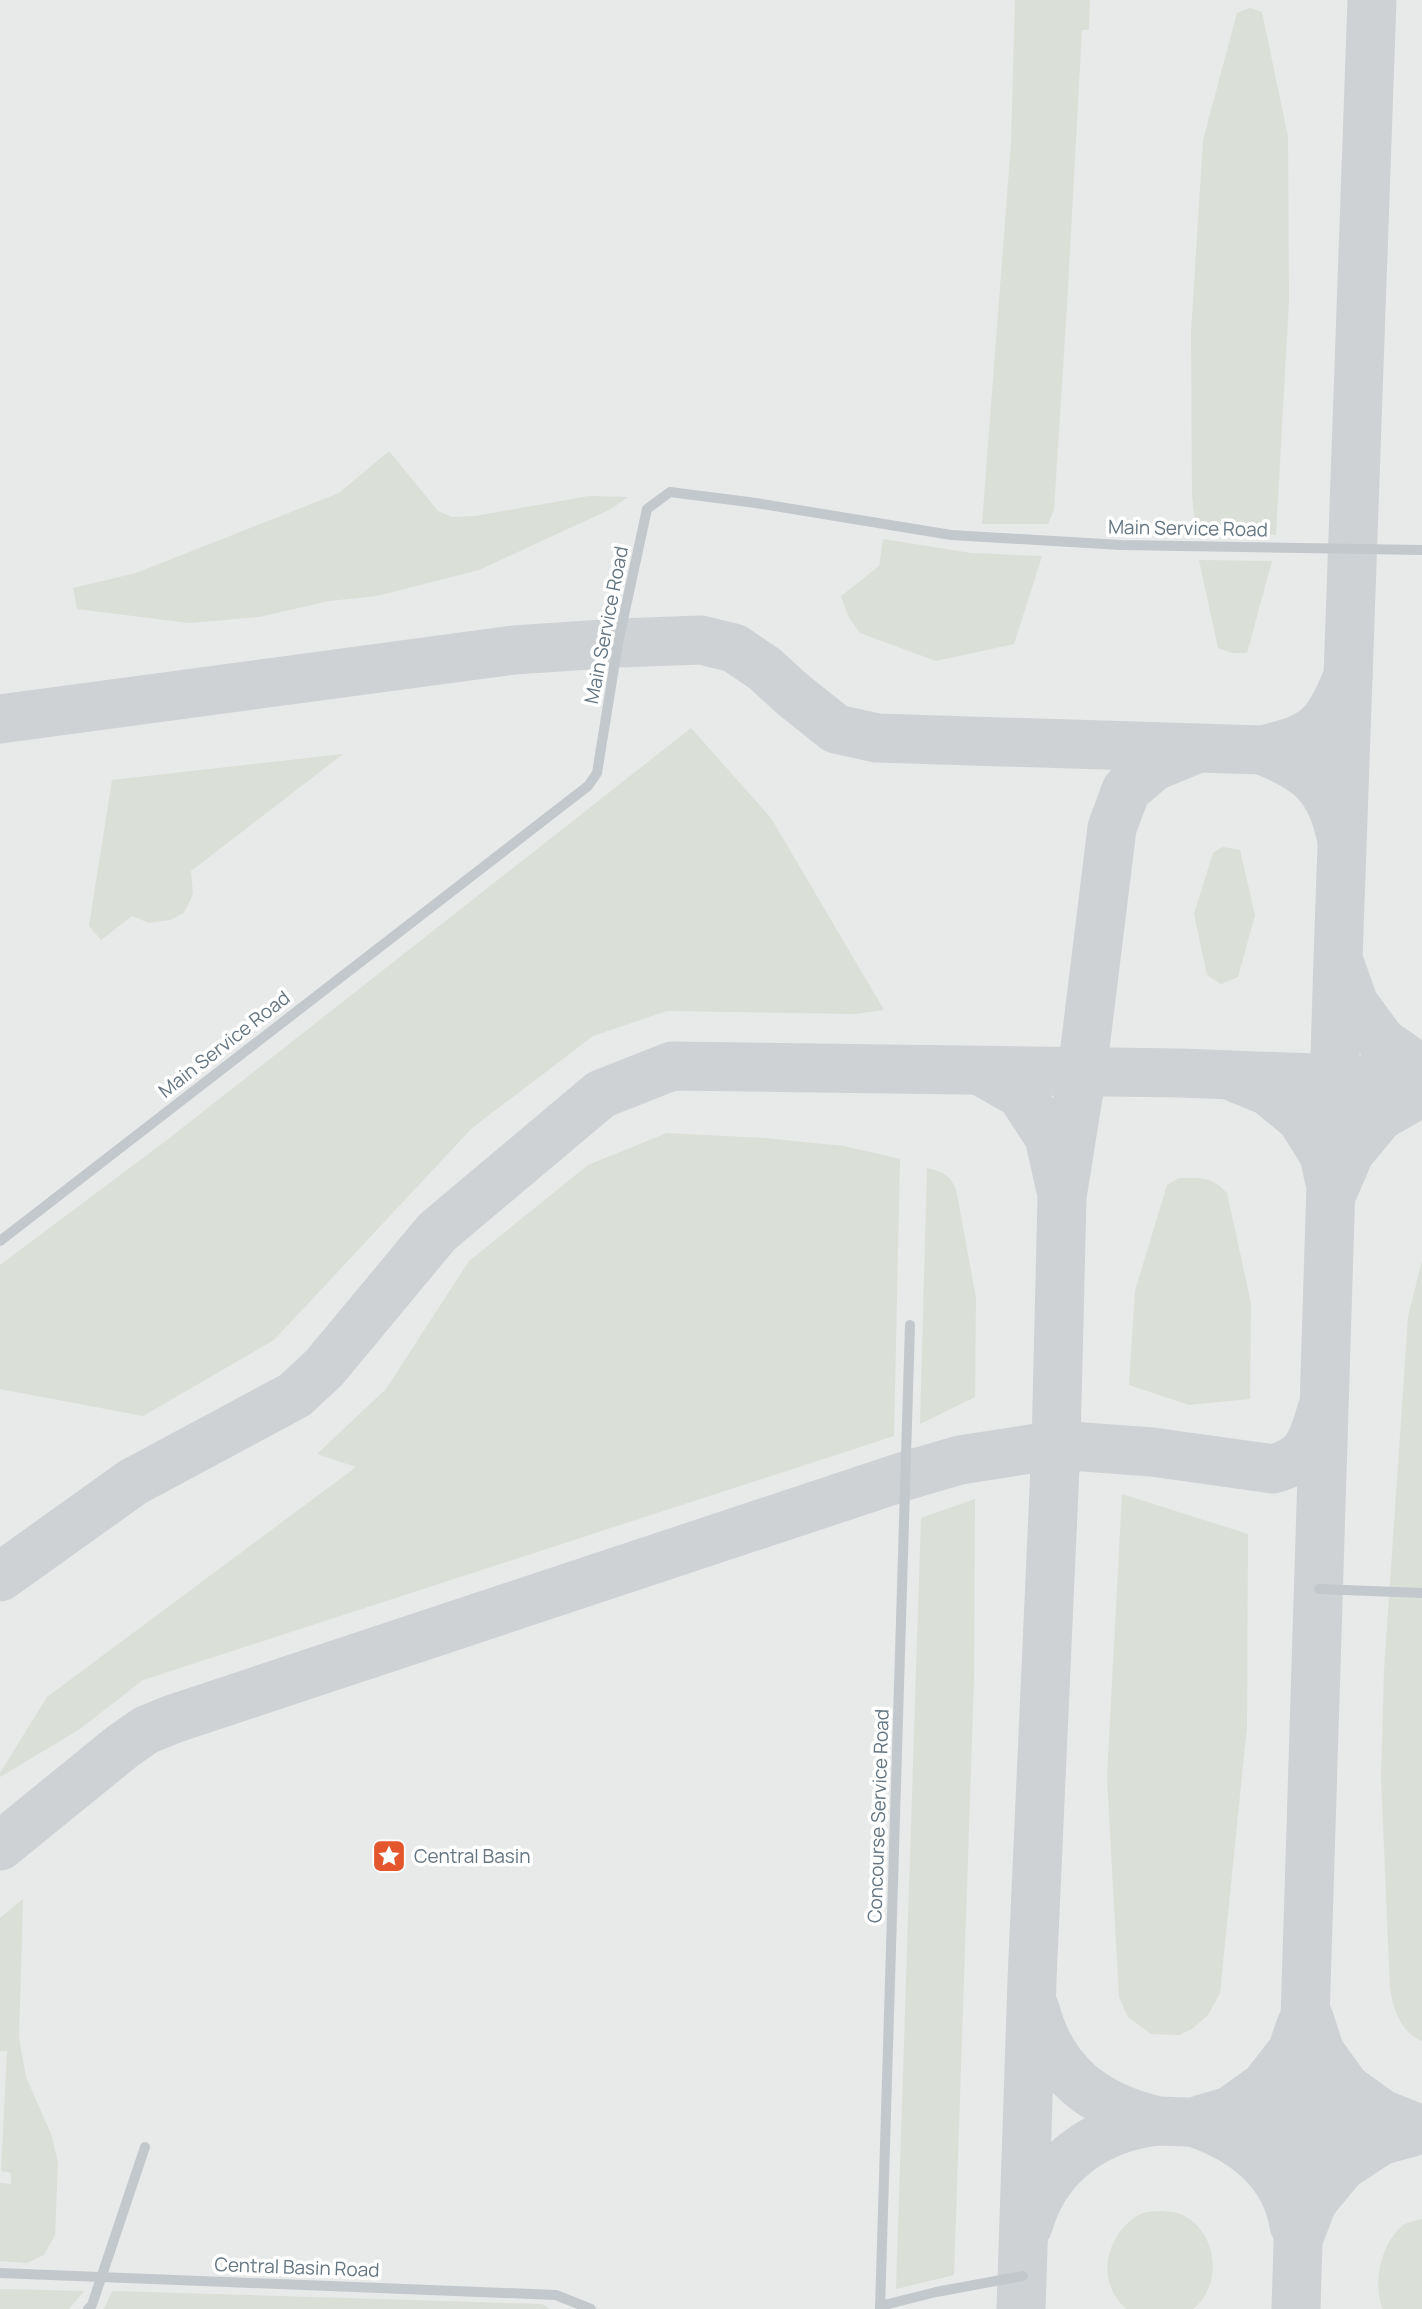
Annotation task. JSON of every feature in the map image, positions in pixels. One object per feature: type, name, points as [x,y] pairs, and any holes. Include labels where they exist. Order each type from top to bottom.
[{"type":"lane","name":"Main Service Road","points":[[0,1241],[588,786],[597,773],[618,643],[647,509],[670,492],[769,505],[951,535],[1121,545],[1422,550]]},
{"type":"lane","name":"Concourse Service Road","points":[[880,2308],[910,1325]]},
{"type":"lane","points":[[1319,1589],[1422,1593]]},
{"type":"lane","points":[[88,2309],[103,2276],[145,2147]]},
{"type":"lane","name":"Central Basin Road","points":[[0,2273],[556,2295],[591,2309]]},
{"type":"lane","points":[[880,2308],[936,2292],[1023,2276]]},
{"type":"shaded area","points":[[0,0],[1422,0],[1422,2309],[0,2309]]},
{"type":"shaded area","points":[[1015,0],[1090,0],[1089,30],[1082,30],[1054,510],[1048,524],[982,524],[1011,143]]},
{"type":"shaded area","points":[[1250,8],[1262,12],[1288,137],[1289,300],[1276,535],[1196,531],[1192,496],[1191,332],[1203,140],[1237,13]]},
{"type":"shaded area","points":[[389,451],[438,511],[452,517],[475,516],[589,496],[628,497],[611,509],[479,570],[377,596],[329,601],[259,617],[189,623],[77,609],[73,588],[136,573],[339,493]]},
{"type":"shaded area","points":[[883,539],[971,553],[1042,556],[1014,644],[936,661],[860,633],[848,616],[841,596],[879,566]]},
{"type":"shaded area","points":[[1199,560],[1272,561],[1247,653],[1232,653],[1218,648]]},
{"type":"shaded area","points":[[691,728],[771,818],[884,1010],[856,1014],[667,1011],[593,1036],[472,1128],[274,1340],[143,1416],[0,1389],[0,1265],[167,1140]]},
{"type":"shaded area","points":[[343,754],[191,871],[193,894],[184,913],[170,920],[149,923],[132,916],[101,940],[89,926],[112,780]]},
{"type":"shaded area","points":[[1223,847],[1240,850],[1255,915],[1238,977],[1221,984],[1207,975],[1194,914],[1213,853]]},
{"type":"shaded area","points":[[667,1133],[764,1138],[844,1146],[900,1159],[894,1436],[143,1680],[80,1729],[0,1777],[47,1697],[356,1467],[317,1454],[386,1389],[469,1261],[588,1165]]},
{"type":"shaded area","points":[[927,1168],[945,1174],[956,1189],[976,1298],[975,1397],[920,1424]]},
{"type":"shaded area","points":[[1179,1178],[1206,1179],[1216,1183],[1227,1193],[1251,1303],[1250,1399],[1189,1405],[1129,1385],[1135,1291],[1167,1185]]},
{"type":"shaded area","points":[[1422,1261],[1422,2041],[1403,2026],[1390,1989],[1381,1777],[1384,1671],[1408,1317]]},
{"type":"shaded area","points":[[1122,1494],[1248,1534],[1247,1726],[1220,1993],[1208,2015],[1192,2029],[1179,2035],[1151,2034],[1128,2017],[1119,1997],[1107,1777]]},
{"type":"shaded area","points":[[975,1499],[974,1679],[954,2275],[896,2289],[921,1518]]},
{"type":"shaded area","points":[[23,1899],[19,2038],[26,2077],[51,2134],[58,2163],[55,2235],[44,2255],[27,2263],[0,2261],[0,2183],[11,2184],[11,2173],[1,2171],[7,2051],[0,2051],[0,1918]]},
{"type":"shaded area","points":[[1146,2212],[1177,2213],[1201,2230],[1212,2256],[1210,2285],[1193,2309],[1126,2309],[1112,2291],[1109,2281],[1107,2270],[1111,2249],[1122,2229],[1135,2217]]},
{"type":"shaded area","points":[[1422,2219],[1422,2309],[1383,2309],[1378,2288],[1380,2265],[1388,2244],[1401,2227]]},
{"type":"shaded area","points":[[0,2289],[84,2291],[69,2309],[0,2309]]},
{"type":"shaded area","points":[[112,2291],[542,2304],[550,2309],[104,2309]]},
{"type":"taxiway","points":[[1296,2309],[1338,959],[1372,0]]},
{"type":"taxiway","points":[[0,719],[514,650],[701,640],[734,648],[765,669],[836,729],[877,738],[1262,750]]},
{"type":"taxiway","points":[[1341,836],[1331,804],[1315,781],[1293,764],[1262,750],[1296,740],[1318,728],[1333,708],[1348,676]]},
{"type":"taxiway","points":[[1021,2309],[1032,1980],[1056,1445],[1062,1197],[1082,1072],[1112,828],[1126,790],[1153,767],[1196,749]]},
{"type":"taxiway","points":[[1341,967],[1354,1004],[1382,1042],[1422,1070]]},
{"type":"taxiway","points":[[0,1577],[133,1482],[295,1395],[324,1368],[437,1232],[601,1094],[672,1066],[1180,1073],[1422,1082]]},
{"type":"taxiway","points":[[981,1071],[1021,1094],[1049,1137],[1060,1186]]},
{"type":"taxiway","points":[[1236,1078],[1268,1091],[1301,1118],[1324,1155],[1329,1178]]},
{"type":"taxiway","points":[[1334,1189],[1350,1152],[1380,1116],[1422,1092]]},
{"type":"taxiway","points":[[0,1846],[146,1730],[905,1476],[960,1460],[1056,1445],[1152,1452],[1273,1469],[1294,1460],[1307,1448],[1322,1409]]},
{"type":"taxiway","points":[[1035,2009],[1052,2052],[1079,2084],[1114,2106],[1158,2121]]},
{"type":"taxiway","points":[[1309,2018],[1320,2052],[1346,2088],[1382,2114],[1410,2125]]},
{"type":"taxiway","points":[[1202,2119],[1230,2111],[1265,2086],[1292,2051],[1301,2025]]},
{"type":"taxiway","points":[[1028,2226],[1036,2204],[1060,2167],[1094,2141],[1135,2125],[1158,2121],[1422,2130]]},
{"type":"taxiway","points":[[1201,2125],[1234,2141],[1262,2162],[1283,2190],[1294,2225]]},
{"type":"taxiway","points":[[1301,2232],[1313,2201],[1342,2166],[1380,2141],[1409,2133]]},
{"type":"place","name":"Central Basin","points":[[389,1856]]}]
